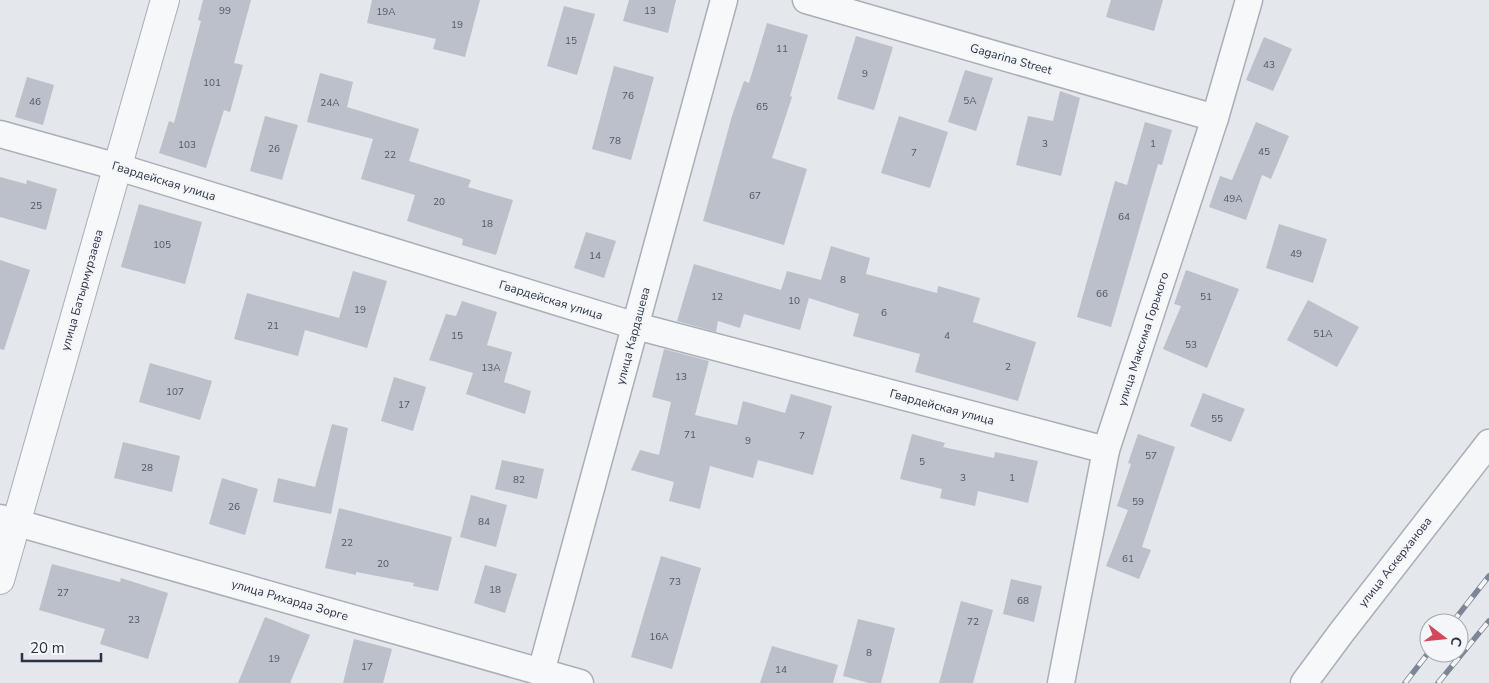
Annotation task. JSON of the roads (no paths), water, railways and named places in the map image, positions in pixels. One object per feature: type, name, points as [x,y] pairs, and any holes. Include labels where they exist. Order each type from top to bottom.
[{"type":"street","name":"улица Батырмурзаева","points":[[0,580],[7,520],[118,167],[165,0]]},
{"type":"street","name":"улица Кардашева","points":[[541,672],[724,0]]},
{"type":"street","name":"Gagarina Street","points":[[806,0],[1215,118]]},
{"type":"street","name":"улица Максима Горького","points":[[1061,683],[1106,450],[1215,118],[1248,0]]},
{"type":"street","name":"Гвардейская улица","points":[[0,134],[118,167],[636,326],[1106,450]]},
{"type":"street","name":"улица Аскерханова","points":[[1304,683],[1341,632],[1489,443]]},
{"type":"street","name":"улица Рихарда Зорге","points":[[7,520],[580,683]]},
{"type":"railway","points":[[1460,613],[1489,576]]},
{"type":"railway","points":[[1438,683],[1489,621]]},
{"type":"railway","points":[[1405,683],[1420,663]]}]
